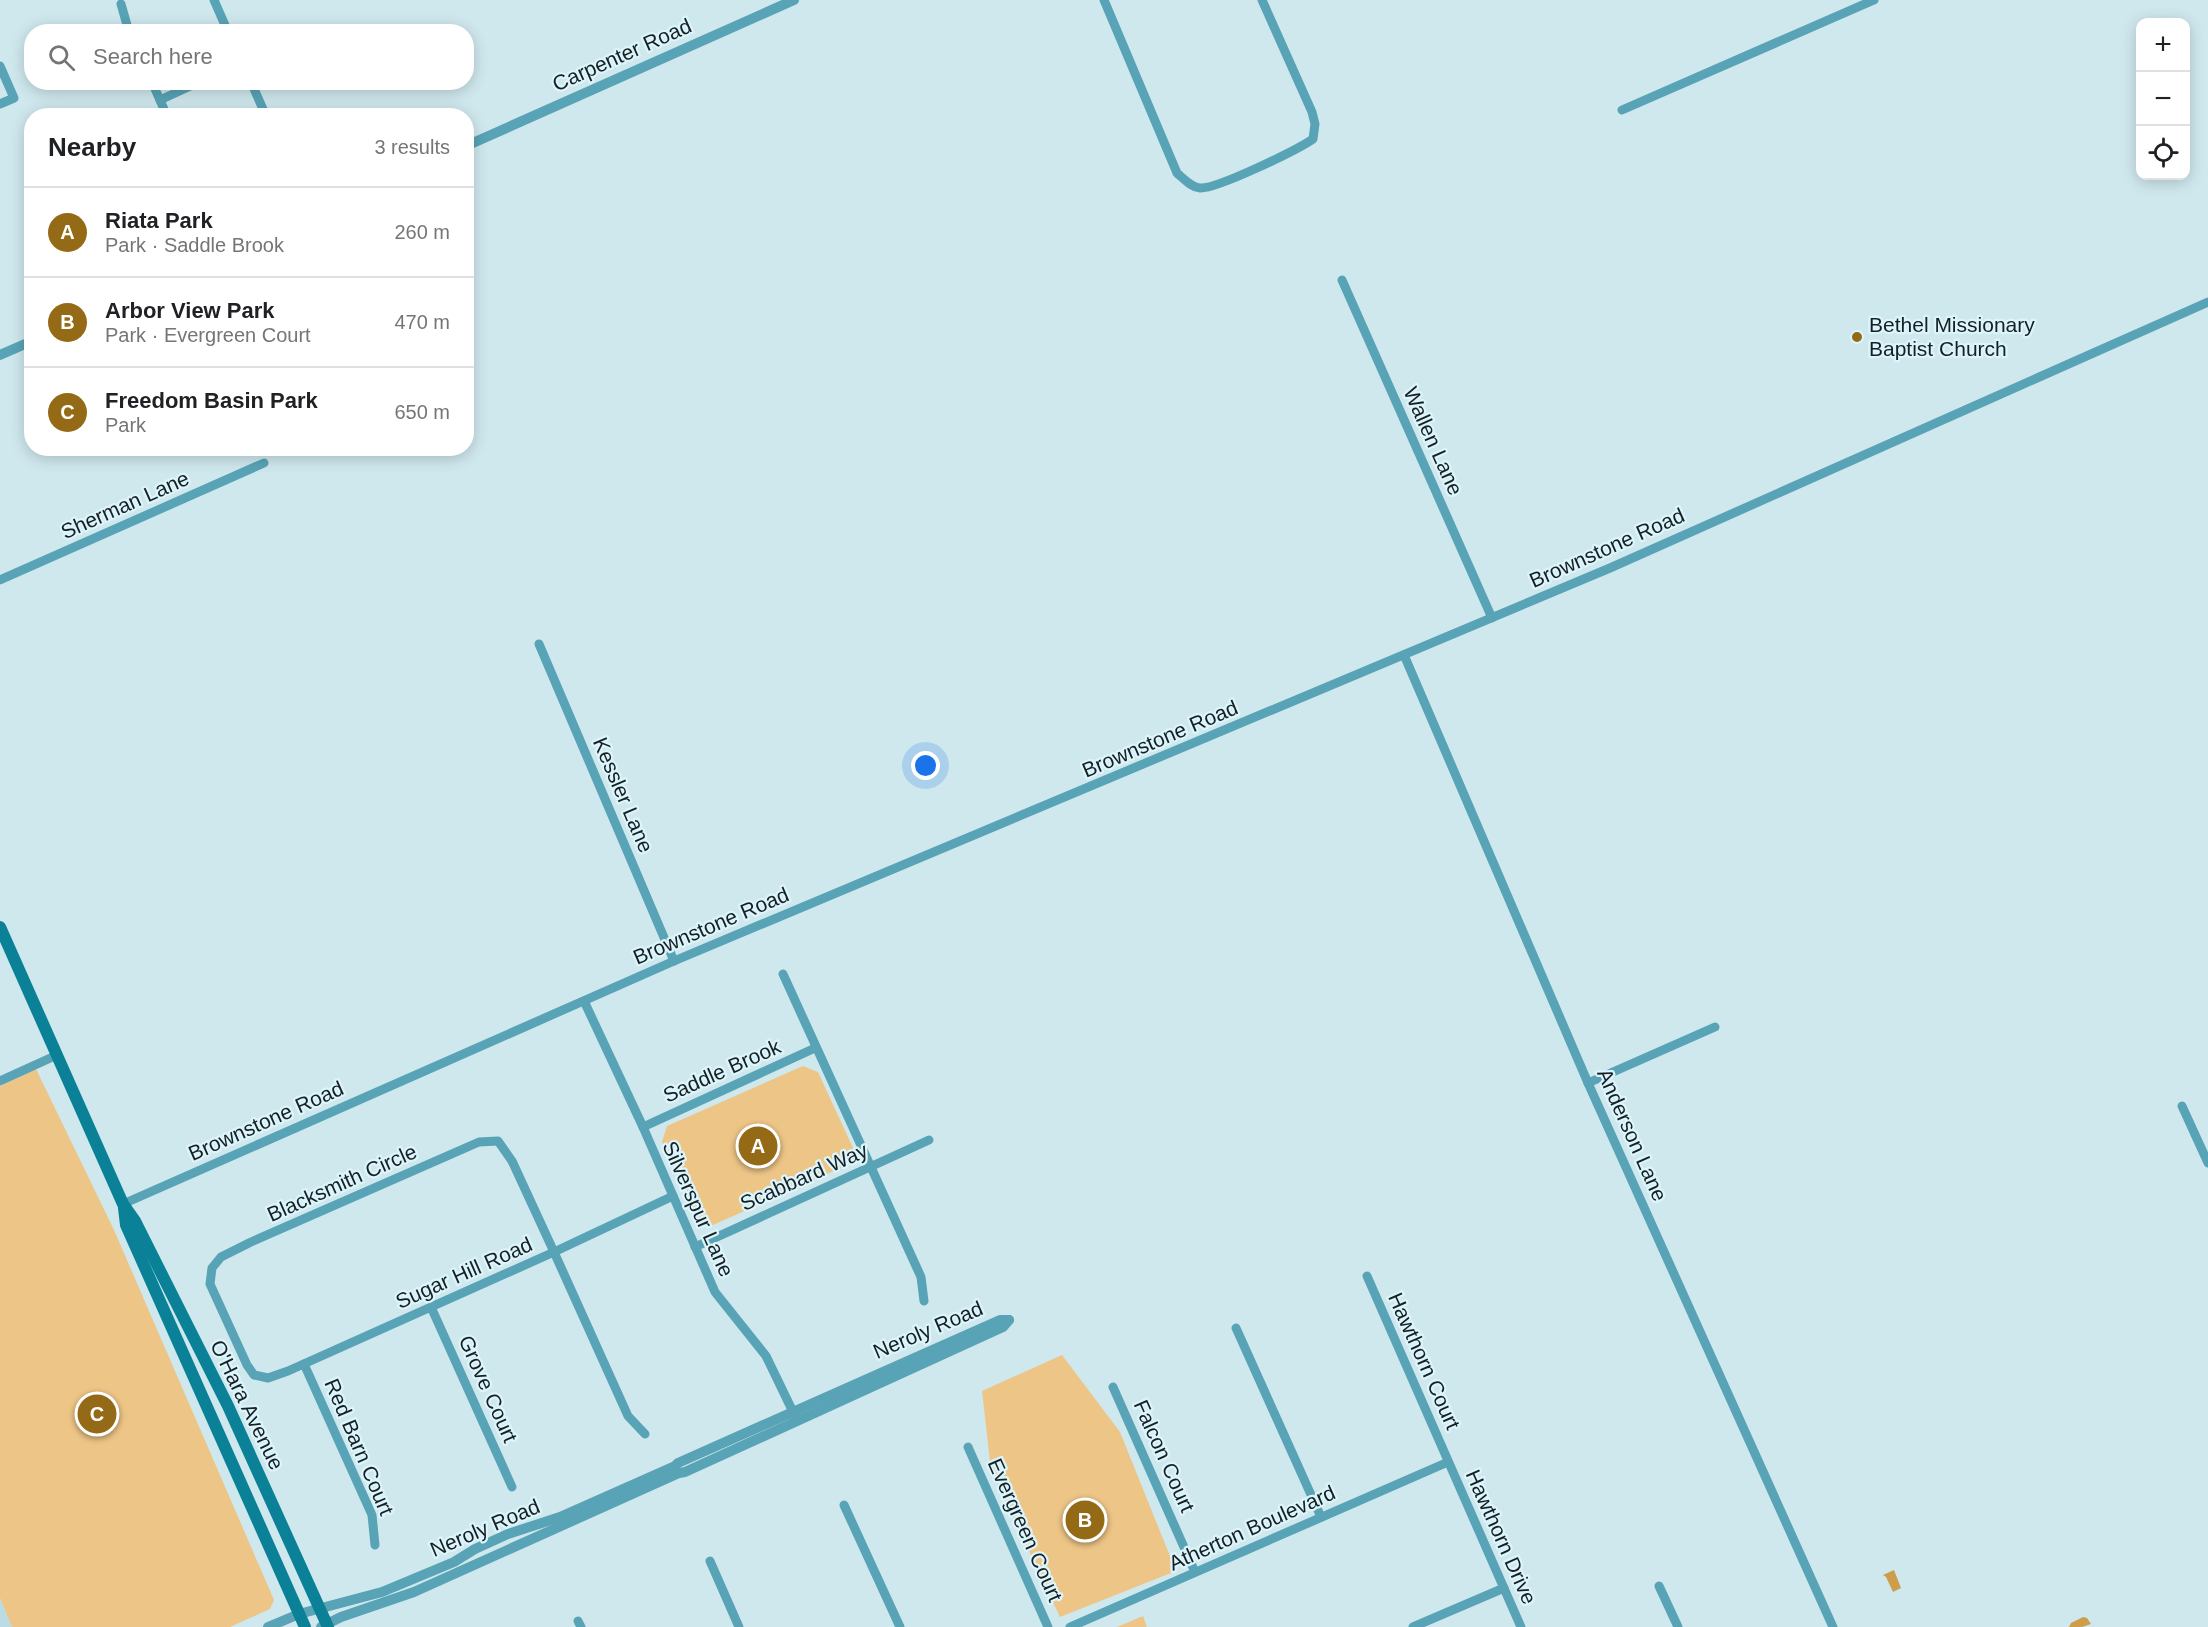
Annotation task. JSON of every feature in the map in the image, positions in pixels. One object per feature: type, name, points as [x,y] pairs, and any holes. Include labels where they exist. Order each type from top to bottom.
[{"type":"main road","name":"O'Hara Avenue","points":[[0,927],[123,1204],[135,1221],[228,1406],[325,1626]]},
{"type":"main road","name":"O'Hara Avenue","points":[[123,1204],[126,1225],[305,1627]]},
{"type":"street","points":[[214,0],[224,24]]},
{"type":"street","name":"Carpenter Road","points":[[474,142],[794,0]]},
{"type":"street","points":[[1104,0],[1177,172],[1186,182],[1198,188],[1218,184],[1297,149],[1313,139],[1315,124],[1312,112],[1262,0]]},
{"type":"street","points":[[1622,110],[1874,0]]},
{"type":"street","points":[[121,4],[127,24]]},
{"type":"street","points":[[0,66],[14,98],[0,104]]},
{"type":"street","points":[[156,90],[164,108]]},
{"type":"street","points":[[160,100],[182,90]]},
{"type":"street","points":[[255,90],[263,108]]},
{"type":"street","name":"Wallen Lane","points":[[1342,280],[1492,618]]},
{"type":"street","name":"Brownstone Road","points":[[123,1204],[674,961],[1610,568],[2208,302]]},
{"type":"street","points":[[0,355],[24,344]]},
{"type":"street","name":"Sherman Lane","points":[[0,580],[264,463]]},
{"type":"street","name":"Kessler Lane","points":[[539,644],[674,961]]},
{"type":"street","name":"Anderson Lane","points":[[1404,655],[1588,1083],[1833,1627]]},
{"type":"street","points":[[783,974],[921,1277],[924,1301]]},
{"type":"street","name":"Silverspur Lane","points":[[584,1001],[643,1127],[715,1292],[766,1356],[795,1415]]},
{"type":"street","points":[[1588,1083],[1716,1027]]},
{"type":"street","name":"Saddle Brook","points":[[643,1127],[815,1048]]},
{"type":"street","points":[[0,1081],[57,1056]]},
{"type":"street","points":[[2182,1106],[2208,1163]]},
{"type":"street","name":"Scabbard Way","points":[[695,1247],[928,1140]]},
{"type":"street","name":"Blacksmith Circle","points":[[268,1378],[254,1375],[247,1365],[210,1284],[212,1268],[221,1257],[446,1156],[479,1142],[498,1141],[512,1161],[555,1251]]},
{"type":"street","name":"Sugar Hill Road","points":[[268,1378],[431,1307],[673,1196]]},
{"type":"street","points":[[555,1251],[628,1416],[645,1434]]},
{"type":"street","name":"Hawthorn Court","points":[[1367,1276],[1448,1462]]},
{"type":"street","name":"Grove Court","points":[[431,1307],[512,1487]]},
{"type":"street","name":"Neroly Road","points":[[268,1627],[299,1614],[382,1592],[417,1578],[508,1534],[560,1517],[678,1463],[795,1415],[1003,1327],[1009,1320],[1000,1320],[795,1415],[414,1592],[341,1617],[325,1626]]},
{"type":"street","points":[[1236,1328],[1321,1517]]},
{"type":"street","name":"Red Barn Court","points":[[304,1364],[372,1515],[375,1545]]},
{"type":"street","name":"Falcon Court","points":[[1113,1388],[1196,1572]]},
{"type":"street","name":"Evergreen Court","points":[[968,1447],[1048,1627]]},
{"type":"street","name":"Atherton Boulevard","points":[[1070,1627],[1448,1462]]},
{"type":"street","name":"Hawthorn Drive","points":[[1448,1462],[1521,1627]]},
{"type":"street","points":[[844,1505],[900,1627]]},
{"type":"street","points":[[710,1561],[739,1627]]},
{"type":"street","points":[[1659,1586],[1678,1627]]},
{"type":"street","points":[[1413,1627],[1504,1588]]},
{"type":"shaded area","points":[[803,1066],[818,1072],[854,1150],[847,1165],[713,1225],[695,1216],[662,1142],[667,1126]]},
{"type":"shaded area","points":[[36,1069],[114,1230],[274,1600],[270,1609],[230,1627],[12,1627],[0,1598],[0,1086]]},
{"type":"shaded area","points":[[1062,1355],[1120,1432],[1176,1571],[1060,1617],[991,1470],[982,1391]]},
{"type":"shaded area","points":[[1894,1570],[1901,1588],[1893,1592],[1883,1575]]},
{"type":"shaded area","points":[[0,1598],[12,1627],[0,1627]]},
{"type":"shaded area","points":[[1143,1616],[1147,1627],[1117,1627]]},
{"type":"shaded area","points":[[2083,1617],[2087,1618],[2091,1624],[2069,1627],[2071,1623]]},
{"type":"place","name":"Bethel Missionary Baptist Church","points":[[1857,337]]},
{"type":"place","name":"Riata Park","points":[[758,1146]]},
{"type":"place","name":"Freedom Basin Park","points":[[97,1414]]},
{"type":"place","name":"Arbor View Park","points":[[1085,1520]]}]
